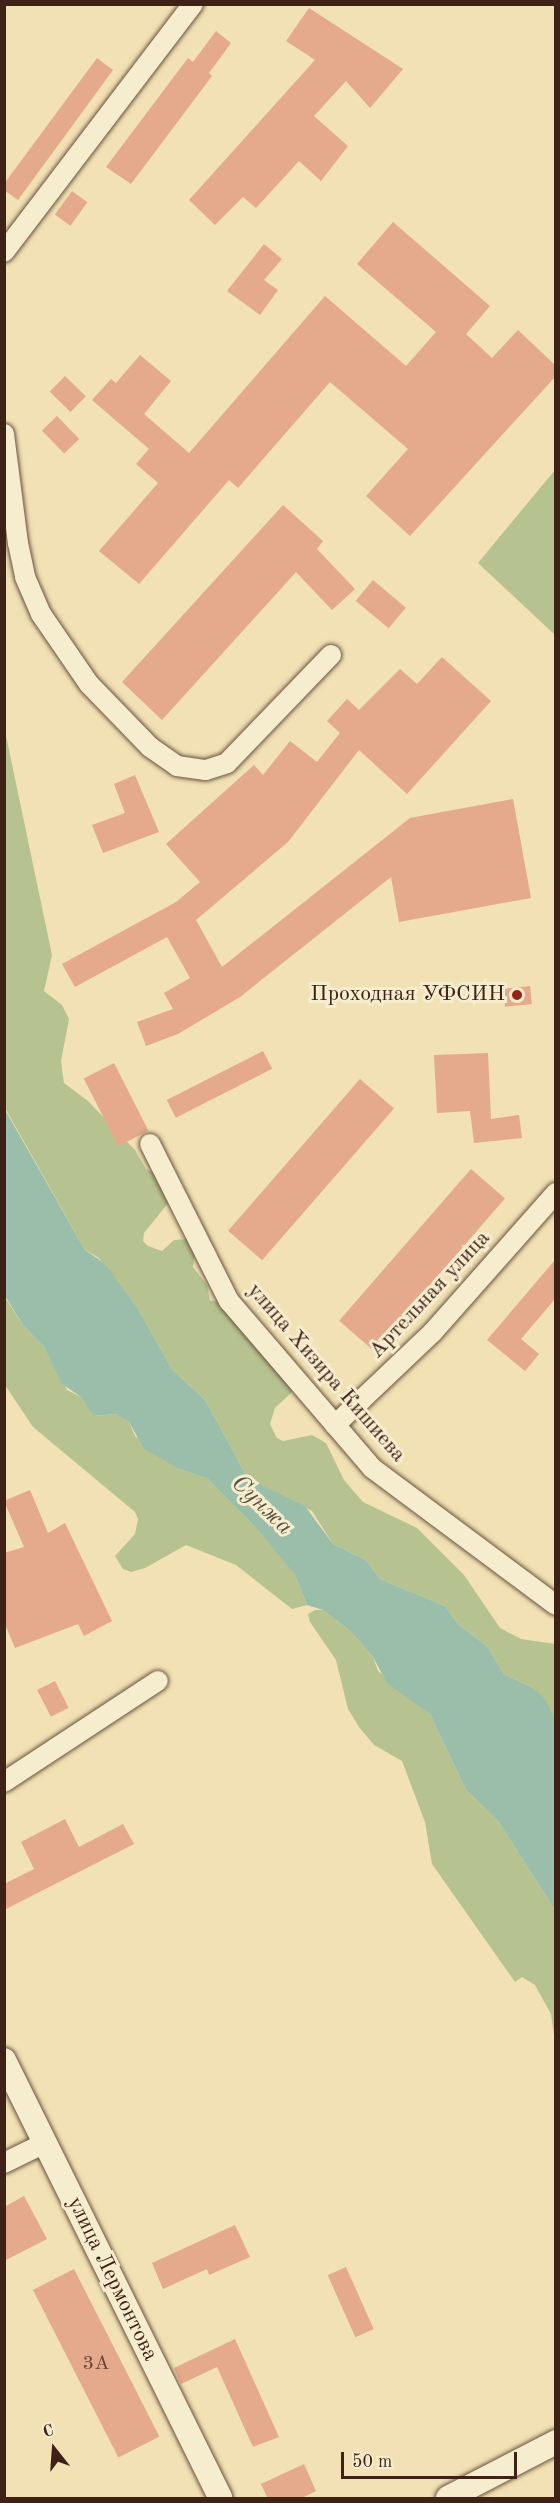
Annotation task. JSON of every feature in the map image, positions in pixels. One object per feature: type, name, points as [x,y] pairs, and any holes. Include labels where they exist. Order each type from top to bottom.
[{"type":"street","points":[[4,252],[193,4]]},
{"type":"street","points":[[4,434],[18,543],[25,577],[41,614],[89,684],[150,747],[177,766],[206,770],[227,763],[331,655]]},
{"type":"street","name":"улица Хизира Кишиева","points":[[150,1144],[229,1301],[372,1468],[555,1605]]},
{"type":"street","name":"Артельная улица","points":[[335,1425],[433,1332],[555,1193]]},
{"type":"street","points":[[4,1782],[158,1681]]},
{"type":"street","name":"улица Лермонтова","points":[[4,2060],[220,2499]]},
{"type":"street","points":[[4,2163],[45,2143]]},
{"type":"street","points":[[448,2499],[555,2442]]},
{"type":"shaded area","points":[[555,470],[555,635],[478,563]]},
{"type":"shaded area","points":[[4,726],[52,955],[44,991],[62,1005],[69,1019],[61,1061],[64,1083],[88,1101],[135,1150],[146,1169],[170,1182],[173,1197],[144,1233],[143,1241],[148,1246],[162,1251],[174,1240],[189,1239],[195,1252],[193,1267],[207,1285],[210,1300],[217,1302],[245,1330],[290,1385],[292,1392],[275,1408],[270,1424],[277,1438],[283,1441],[312,1435],[326,1443],[344,1480],[363,1502],[417,1528],[464,1575],[500,1628],[521,1639],[555,1644],[555,1719],[533,1688],[504,1674],[488,1647],[459,1625],[445,1606],[380,1579],[366,1560],[333,1544],[312,1511],[248,1479],[206,1401],[172,1369],[137,1307],[99,1258],[85,1250],[5,1108]]},
{"type":"shaded area","points":[[4,1296],[23,1325],[44,1347],[67,1390],[81,1397],[95,1416],[116,1414],[129,1422],[135,1436],[179,1469],[208,1479],[271,1543],[295,1575],[307,1605],[292,1609],[236,1565],[186,1545],[145,1568],[131,1572],[123,1569],[115,1556],[135,1534],[138,1519],[135,1512],[33,1427],[5,1385]]},
{"type":"shaded area","points":[[315,1610],[323,1610],[350,1631],[373,1657],[378,1671],[430,1714],[466,1790],[498,1821],[555,1910],[555,2042],[551,2014],[535,1985],[522,1977],[515,1982],[432,1864],[425,1822],[402,1761],[374,1745],[348,1709],[336,1660],[310,1622],[308,1614]]},
{"type":"water","name":"Сунжа","points":[[4,1108],[85,1250],[104,1263],[137,1307],[172,1369],[206,1401],[248,1479],[305,1506],[333,1544],[366,1560],[380,1579],[445,1606],[459,1625],[488,1647],[504,1674],[533,1688],[545,1699],[555,1719],[555,1910],[498,1821],[466,1790],[430,1714],[387,1683],[373,1657],[350,1631],[323,1610],[307,1605],[295,1575],[260,1532],[208,1479],[179,1469],[144,1449],[129,1422],[116,1414],[94,1416],[81,1397],[62,1384],[44,1347],[23,1325],[5,1296]]},
{"type":"building","points":[[309,8],[403,69],[370,108],[346,81],[314,116],[348,146],[321,181],[299,161],[256,208],[243,197],[215,225],[189,200],[315,60],[286,41]]},
{"type":"building","points":[[216,31],[231,43],[209,73],[212,76],[131,184],[106,167],[188,58],[193,62]]},
{"type":"building","points":[[97,58],[113,70],[18,200],[4,190],[4,184]]},
{"type":"building","points":[[72,191],[87,202],[70,226],[55,214]]},
{"type":"building","points":[[393,222],[490,306],[466,334],[492,358],[518,330],[555,365],[555,377],[410,536],[366,496],[408,449],[330,382],[238,488],[229,480],[139,584],[99,551],[158,483],[136,464],[149,449],[92,400],[111,379],[116,383],[140,355],[171,381],[144,414],[189,453],[325,296],[406,366],[436,332],[357,264]]},
{"type":"building","points":[[264,244],[282,259],[264,280],[278,290],[260,315],[227,291]]},
{"type":"building","points":[[65,376],[86,396],[71,412],[50,392]]},
{"type":"building","points":[[57,416],[79,439],[64,454],[42,431]]},
{"type":"building","points":[[283,505],[323,541],[317,549],[355,589],[332,610],[296,572],[162,720],[122,682]]},
{"type":"building","points":[[373,580],[406,608],[389,628],[356,601]]},
{"type":"building","points":[[442,657],[491,701],[407,794],[359,750],[288,842],[196,920],[222,967],[410,818],[513,799],[531,898],[399,922],[391,877],[240,997],[178,1034],[146,1046],[137,1022],[173,1009],[164,993],[190,978],[167,937],[75,987],[62,964],[176,902],[200,882],[166,844],[254,765],[263,775],[290,741],[317,762],[340,733],[327,721],[347,699],[359,710],[400,669],[417,684]]},
{"type":"building","points":[[135,775],[159,832],[103,853],[92,825],[125,813],[114,784]]},
{"type":"building","name":"Проходная УФСИН","points":[[530,986],[532,1004],[505,1007],[503,989]]},
{"type":"building","points":[[263,1051],[272,1069],[176,1118],[167,1100]]},
{"type":"building","points":[[488,1053],[491,1119],[519,1115],[522,1138],[474,1143],[470,1111],[437,1113],[434,1055]]},
{"type":"building","points":[[114,1063],[149,1131],[118,1146],[84,1078]]},
{"type":"building","points":[[360,1079],[394,1109],[262,1260],[228,1231]]},
{"type":"building","points":[[471,1169],[505,1199],[373,1350],[339,1321]]},
{"type":"building","points":[[555,1260],[555,1299],[521,1339],[539,1354],[525,1371],[487,1340]]},
{"type":"building","points":[[30,1490],[48,1533],[65,1523],[112,1621],[84,1636],[78,1624],[15,1648],[4,1622],[4,1553],[24,1547],[4,1501]]},
{"type":"building","points":[[55,1681],[69,1708],[51,1717],[37,1690]]},
{"type":"building","points":[[65,1819],[79,1847],[123,1824],[134,1844],[4,1910],[4,1884],[34,1869],[21,1842]]},
{"type":"building","points":[[24,2196],[47,2239],[4,2261],[4,2207]]},
{"type":"building","points":[[235,2225],[250,2257],[209,2275],[207,2269],[163,2289],[152,2263]]},
{"type":"building","points":[[346,2267],[374,2329],[355,2337],[328,2275]]},
{"type":"building","points":[[74,2269],[159,2437],[118,2457],[33,2290]]},
{"type":"building","points":[[235,2339],[279,2437],[253,2447],[217,2367],[181,2384],[174,2368]]},
{"type":"building","points":[[304,2464],[316,2491],[300,2499],[268,2499],[261,2484]]},
{"type":"place","name":"Проходная УФСИН","points":[[517,995]]}]
